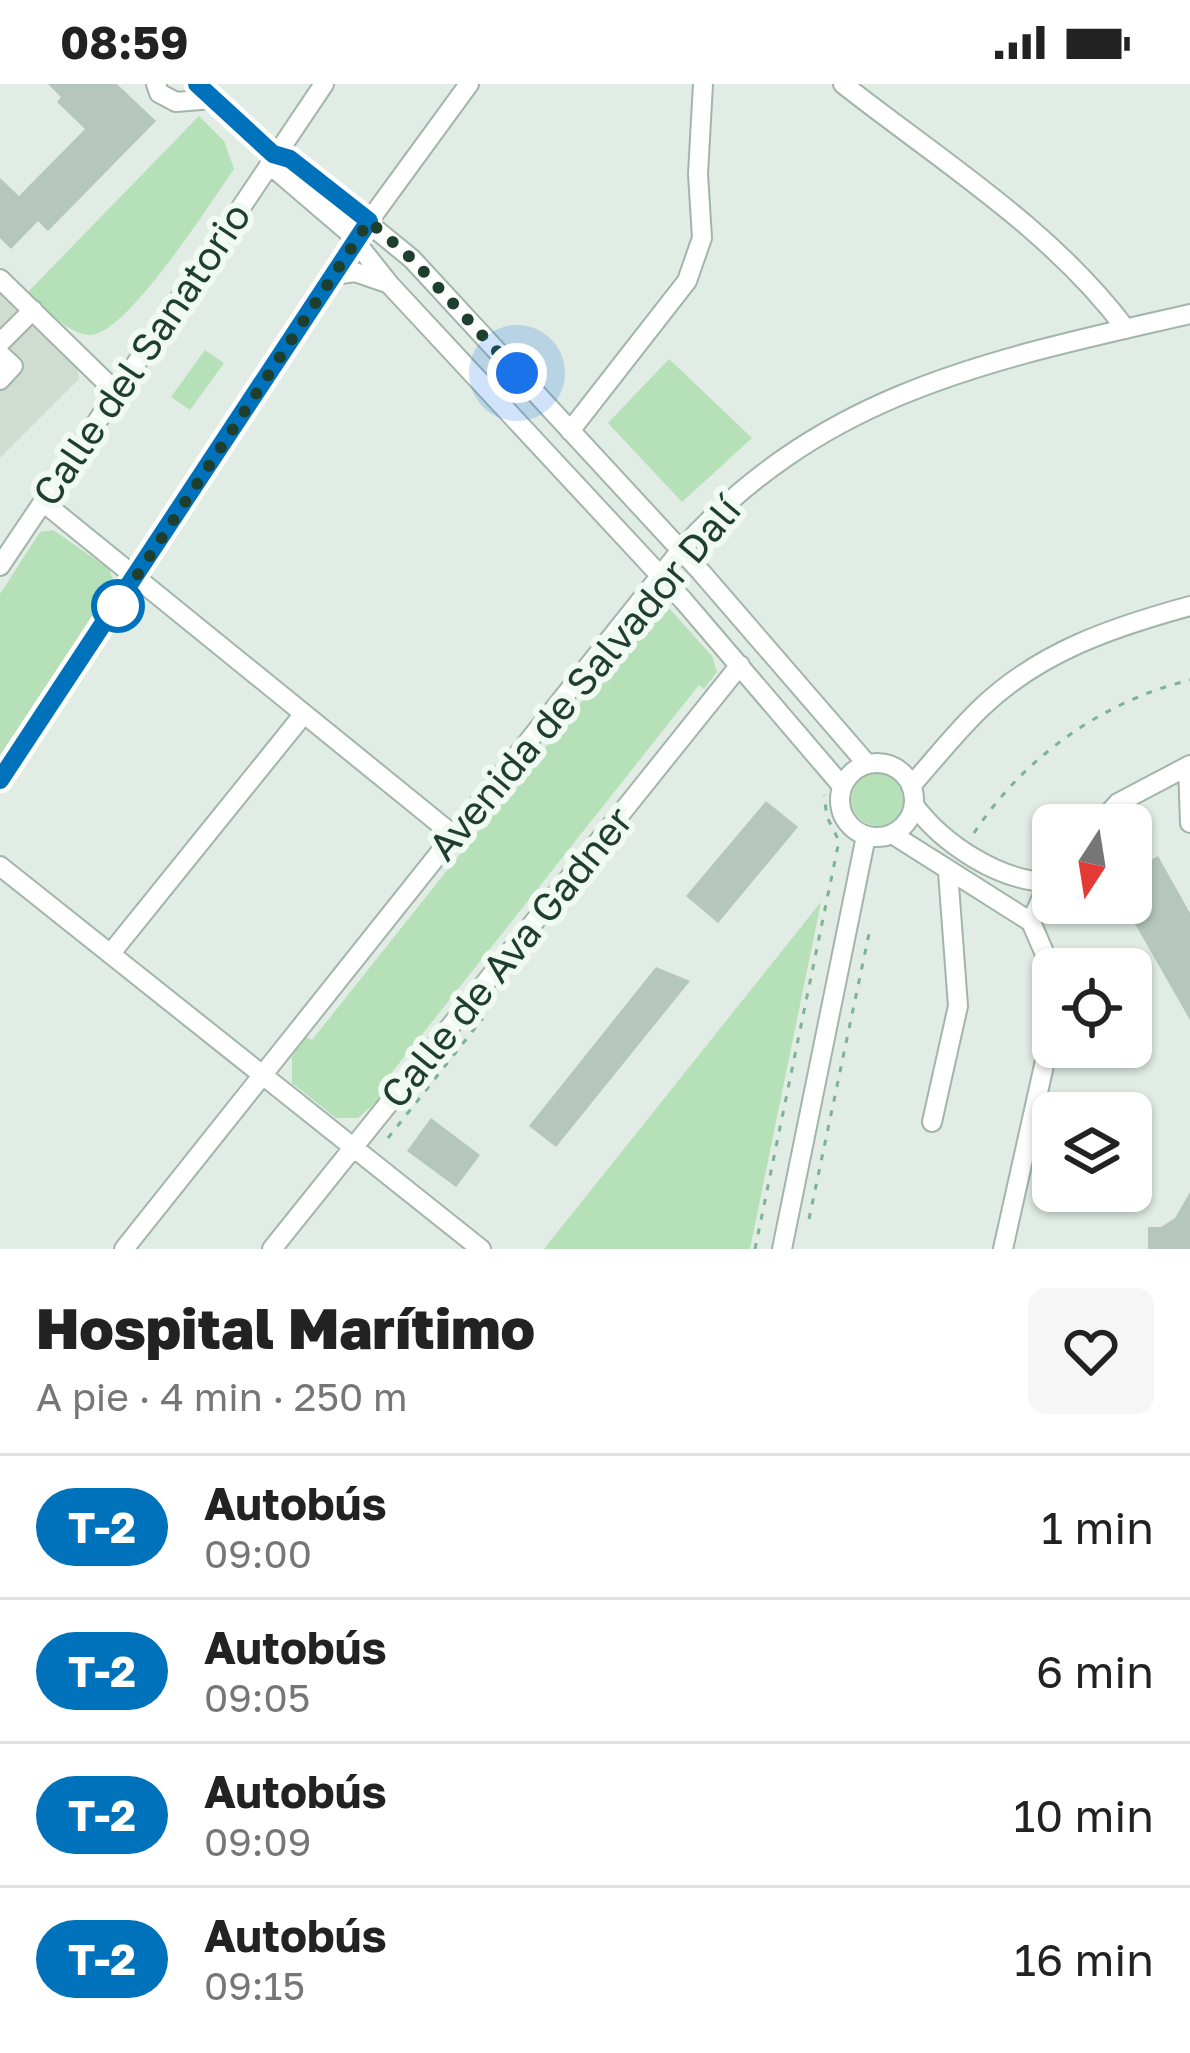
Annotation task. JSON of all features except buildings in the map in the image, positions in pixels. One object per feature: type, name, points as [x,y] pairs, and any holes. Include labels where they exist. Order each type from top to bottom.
[{"type":"street","points":[[156,84],[159,93],[176,102],[213,99]]},
{"type":"street","points":[[197,84],[273,154],[290,159],[412,259],[680,551],[867,764],[897,769],[928,823],[963,849],[1024,882],[1032,880]]},
{"type":"street","name":"Calle del Sanatorio","points":[[0,566],[324,84]]},
{"type":"street","points":[[0,780],[369,221],[469,84]]},
{"type":"street","points":[[571,431],[687,281],[700,253],[703,84]]},
{"type":"street","points":[[843,84],[1090,280],[1126,329]]},
{"type":"street","points":[[273,154],[277,171],[356,242],[391,286],[740,665],[834,786],[846,821],[866,836],[892,834],[1030,922],[1042,948]]},
{"type":"street","points":[[334,275],[356,272],[391,286]]},
{"type":"street","points":[[0,279],[116,392]]},
{"type":"street","points":[[0,343],[33,310]]},
{"type":"street","name":"Avenida de Salvador Dalí","points":[[124,1249],[680,551],[748,484],[834,423],[968,368],[1190,314]]},
{"type":"street","points":[[0,354],[13,366],[0,380]]},
{"type":"street","points":[[43,502],[452,833]]},
{"type":"street","points":[[892,834],[910,817],[913,795],[982,707],[1048,657],[1119,625],[1190,606]]},
{"type":"street","name":"Calle de Ava Gadner","points":[[272,1249],[740,665]]},
{"type":"street","points":[[112,953],[303,715]]},
{"type":"street","points":[[834,786],[867,764]]},
{"type":"street","points":[[1117,804],[1189,776],[1190,823]]},
{"type":"street","points":[[782,1249],[866,836]]},
{"type":"street","points":[[0,866],[481,1249]]},
{"type":"street","points":[[932,1122],[960,985],[948,872]]},
{"type":"street","points":[[1030,922],[1032,918]]},
{"type":"street","points":[[1003,1249],[1043,1068]]},
{"type":"path","points":[[963,849],[1006,792],[1062,740],[1139,695],[1190,680]]},
{"type":"path","points":[[755,1249],[839,841],[827,818],[834,786]]},
{"type":"path","points":[[805,1229],[817,1197],[870,929]]},
{"type":"path","points":[[388,1138],[492,1007]]},
{"type":"shaded area","points":[[0,292],[77,364],[79,379],[0,458]]},
{"type":"green space","points":[[199,116],[224,141],[234,169],[167,265],[124,315],[89,335],[72,330],[28,292]]},
{"type":"green space","points":[[205,350],[224,363],[190,410],[171,397]]},
{"type":"green space","points":[[669,359],[752,438],[682,502],[608,423]]},
{"type":"green space","points":[[53,530],[109,569],[115,585],[0,762],[0,594],[40,532]]},
{"type":"green space","points":[[667,606],[712,656],[717,672],[704,689],[699,685],[378,1090],[382,1097],[358,1118],[336,1118],[292,1083],[292,1057],[304,1036],[312,1040],[650,616],[647,610]]},
{"type":"green space","points":[[878,772],[897,780],[905,799],[897,818],[878,826],[859,818],[851,799],[859,780]]},
{"type":"green space","points":[[821,902],[750,1249],[544,1249]]},
{"type":"bus line","name":"T-2","points":[[0,780],[369,221],[290,159],[273,154],[197,84]]},
{"type":"route","points":[[118,606],[110,617],[369,221],[412,259],[517,373]]}]
